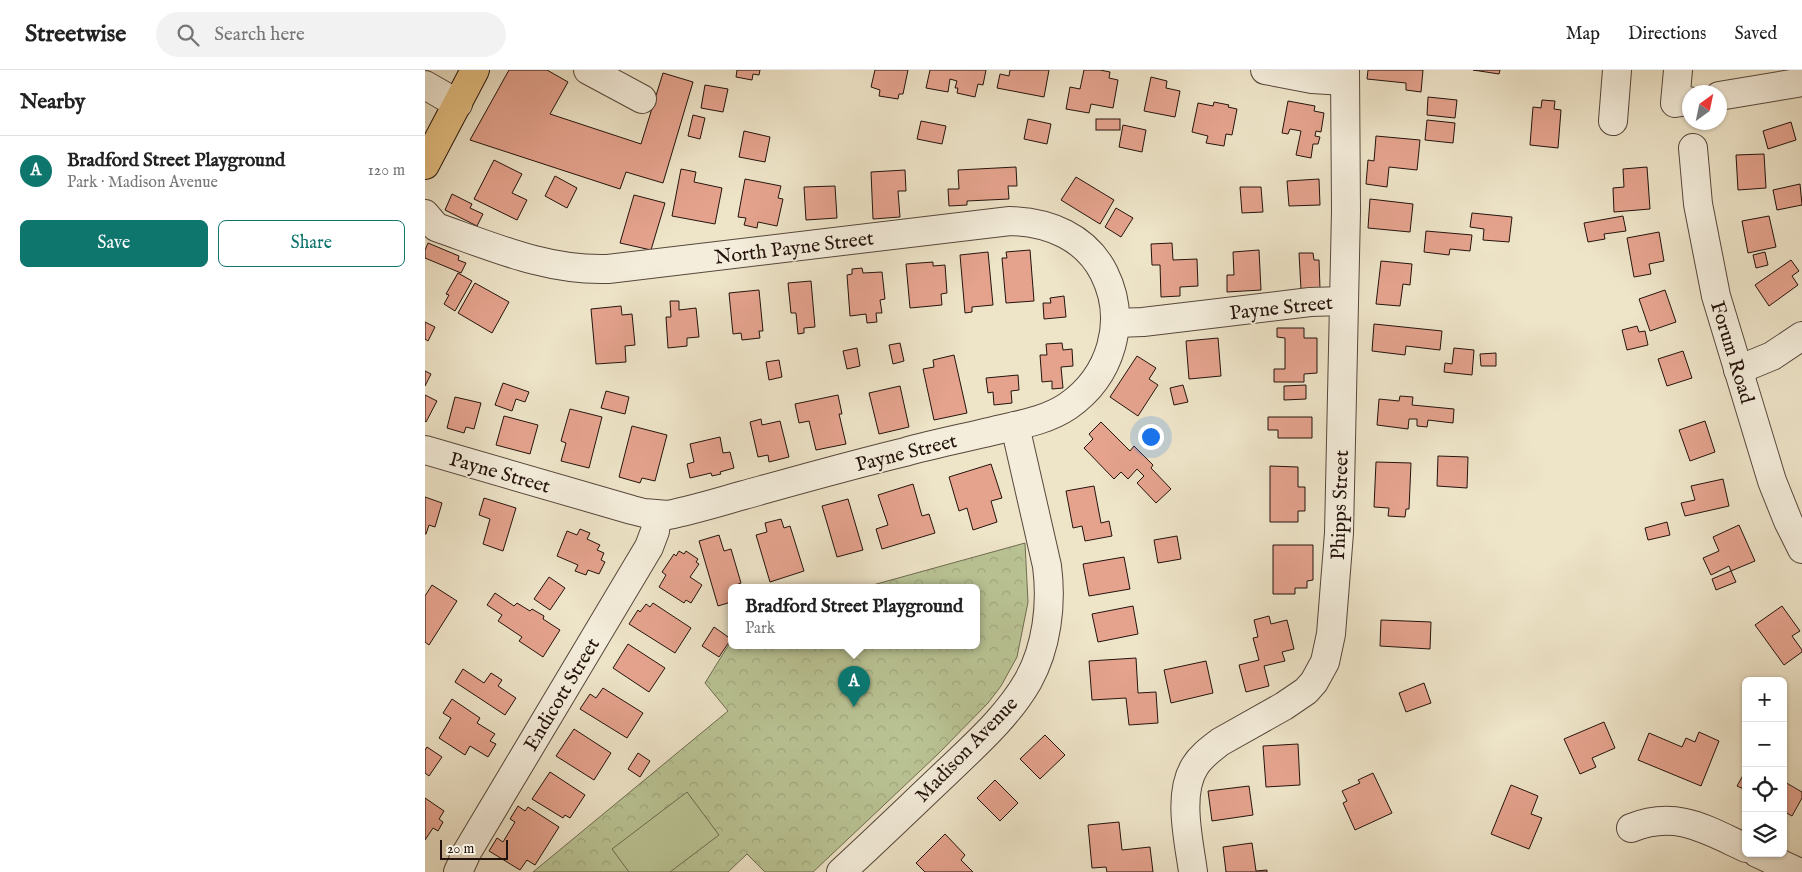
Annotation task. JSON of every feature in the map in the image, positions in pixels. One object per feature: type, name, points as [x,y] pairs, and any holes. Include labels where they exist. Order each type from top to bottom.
[{"type":"main road","points":[[425,165],[475,70]]},
{"type":"street","points":[[588,70],[642,99]]},
{"type":"street","points":[[1265,70],[1312,79],[1345,76]]},
{"type":"street","points":[[1613,121],[1617,70]]},
{"type":"street","points":[[1678,70],[1675,103],[1682,102]]},
{"type":"street","name":"Phipps Street","points":[[1193,872],[1185,798],[1190,774],[1195,765],[1220,742],[1284,706],[1306,691],[1320,672],[1328,649],[1335,602],[1339,533],[1346,211],[1345,76]]},
{"type":"street","points":[[1727,95],[1797,83],[1802,78]]},
{"type":"street","points":[[425,85],[458,104]]},
{"type":"street","name":"Forum Road","points":[[1693,148],[1698,204],[1716,296],[1773,481],[1788,521],[1802,549]]},
{"type":"street","name":"North Payne Street","points":[[425,214],[436,227],[534,260],[563,268],[594,270],[1010,221],[1034,223],[1060,230],[1071,236],[1089,251],[1104,272],[1109,285],[1113,298],[1116,323]]},
{"type":"street","name":"Payne Street","points":[[425,450],[623,508],[657,515],[678,512],[902,452],[1015,426],[1056,413],[1079,398],[1097,377],[1112,345],[1116,323],[1143,322],[1310,302],[1344,301]]},
{"type":"street","points":[[1738,370],[1772,356],[1802,336]]},
{"type":"street","name":"Madison Avenue","points":[[841,872],[957,762],[1001,717],[1021,692],[1034,668],[1045,628],[1049,581],[1015,426]]},
{"type":"street","name":"Endicott Street","points":[[458,872],[467,852],[649,548],[655,531],[657,515]]},
{"type":"street","points":[[1631,828],[1652,821],[1674,820],[1700,828],[1742,846]]},
{"type":"street","points":[[1766,857],[1798,872]]},
{"type":"green space","points":[[1025,543],[1028,602],[1017,657],[1001,686],[988,703],[938,754],[813,872],[765,872],[747,854],[728,872],[533,872],[728,711],[705,683],[728,646],[728,649],[980,649],[980,584],[876,584]]},
{"type":"green space","points":[[687,792],[719,835],[670,872],[629,872],[612,849]]},
{"type":"building","points":[[509,70],[547,70],[568,82],[550,114],[641,144],[663,73],[693,82],[663,183],[626,172],[620,189],[470,140]]},
{"type":"building","points":[[737,70],[760,70],[759,75],[753,74],[752,80],[736,77]]},
{"type":"building","points":[[875,70],[908,70],[903,94],[899,94],[898,99],[879,96],[880,90],[871,87]]},
{"type":"building","points":[[930,70],[986,70],[983,85],[978,84],[975,97],[957,93],[958,88],[955,88],[957,81],[950,79],[948,92],[926,88]]},
{"type":"building","points":[[1010,70],[1049,70],[1044,97],[997,88],[1000,74],[1009,76]]},
{"type":"building","points":[[1084,70],[1110,72],[1109,78],[1118,80],[1113,108],[1091,104],[1089,113],[1066,109],[1070,87],[1080,89]]},
{"type":"building","points":[[1368,70],[1423,70],[1421,92],[1406,90],[1406,83],[1367,79]]},
{"type":"building","points":[[1473,70],[1500,70],[1499,74]]},
{"type":"building","points":[[1151,77],[1167,81],[1166,88],[1180,91],[1175,117],[1144,111]]},
{"type":"building","points":[[705,85],[728,89],[723,112],[701,108]]},
{"type":"building","points":[[1428,97],[1457,100],[1455,118],[1427,115]]},
{"type":"building","points":[[1542,100],[1555,101],[1554,109],[1561,110],[1558,148],[1530,145],[1533,107],[1541,108]]},
{"type":"building","points":[[1288,101],[1315,106],[1314,111],[1324,113],[1321,132],[1316,131],[1315,136],[1320,137],[1318,144],[1313,144],[1311,158],[1296,155],[1301,131],[1290,129],[1288,134],[1282,133]]},
{"type":"building","points":[[1214,102],[1237,109],[1232,135],[1226,134],[1224,146],[1206,143],[1208,136],[1192,132],[1198,103],[1213,106]]},
{"type":"building","points":[[693,115],[705,118],[700,139],[688,136]]},
{"type":"building","points":[[1028,119],[1051,124],[1047,144],[1024,139]]},
{"type":"building","points":[[1096,119],[1120,119],[1120,130],[1096,130]]},
{"type":"building","points":[[1427,120],[1455,123],[1453,143],[1425,140]]},
{"type":"building","points":[[921,121],[946,126],[942,144],[917,139]]},
{"type":"building","points":[[1791,122],[1796,140],[1768,149],[1763,131]]},
{"type":"building","points":[[1123,125],[1146,130],[1142,152],[1119,147]]},
{"type":"building","points":[[744,131],[770,137],[765,162],[739,157]]},
{"type":"building","points":[[1376,136],[1420,140],[1417,170],[1389,167],[1387,187],[1366,184],[1368,160],[1374,161]]},
{"type":"building","points":[[1764,154],[1766,188],[1738,190],[1736,155]]},
{"type":"building","points":[[494,160],[522,174],[512,193],[527,200],[517,220],[474,199]]},
{"type":"building","points":[[1016,167],[1017,186],[1008,186],[1009,199],[967,201],[967,205],[949,206],[948,189],[959,189],[958,170]]},
{"type":"building","points":[[1647,167],[1650,209],[1614,212],[1613,188],[1624,187],[1623,169]]},
{"type":"building","points":[[681,169],[696,172],[694,182],[722,188],[715,224],[672,216]]},
{"type":"building","points":[[905,170],[906,191],[898,191],[900,217],[873,219],[871,172]]},
{"type":"building","points":[[555,176],[577,188],[567,208],[545,196]]},
{"type":"building","points":[[1076,177],[1114,200],[1100,224],[1061,200]]},
{"type":"building","points":[[745,179],[781,186],[778,198],[783,199],[777,226],[758,222],[757,228],[744,225],[746,218],[738,217]]},
{"type":"building","points":[[1319,179],[1320,205],[1289,206],[1287,181]]},
{"type":"building","points":[[1800,184],[1802,205],[1777,210],[1773,190]]},
{"type":"building","points":[[835,186],[837,218],[806,220],[804,187]]},
{"type":"building","points":[[1240,187],[1261,187],[1263,212],[1242,213]]},
{"type":"building","points":[[452,194],[472,204],[470,208],[483,214],[477,226],[445,210]]},
{"type":"building","points":[[634,195],[665,203],[651,250],[620,243]]},
{"type":"building","points":[[1370,199],[1413,204],[1410,232],[1368,228]]},
{"type":"building","points":[[1116,208],[1133,218],[1121,237],[1105,227]]},
{"type":"building","points":[[1472,213],[1512,217],[1509,242],[1483,240],[1484,229],[1470,227]]},
{"type":"building","points":[[1623,216],[1626,231],[1604,234],[1605,239],[1588,242],[1584,223]]},
{"type":"building","points":[[1769,216],[1776,247],[1748,253],[1742,221]]},
{"type":"building","points":[[1426,231],[1472,235],[1470,251],[1450,249],[1449,255],[1424,252]]},
{"type":"building","points":[[1659,232],[1664,261],[1649,264],[1651,274],[1634,277],[1627,238]]},
{"type":"building","points":[[428,243],[459,256],[458,260],[466,263],[461,273],[425,258],[425,250]]},
{"type":"building","points":[[1172,243],[1173,260],[1197,259],[1198,286],[1180,287],[1180,296],[1161,297],[1160,265],[1152,265],[1151,244]]},
{"type":"building","points":[[1030,250],[1034,301],[1006,303],[1002,258],[1007,258],[1006,252]]},
{"type":"building","points":[[1259,250],[1261,290],[1227,292],[1227,275],[1234,275],[1233,252]]},
{"type":"building","points":[[988,252],[993,305],[972,307],[972,312],[965,313],[960,255]]},
{"type":"building","points":[[1765,252],[1768,265],[1756,268],[1753,255]]},
{"type":"building","points":[[1299,253],[1313,253],[1314,260],[1319,260],[1320,289],[1301,290]]},
{"type":"building","points":[[1791,260],[1799,271],[1792,276],[1798,285],[1769,306],[1755,285]]},
{"type":"building","points":[[1381,261],[1412,264],[1410,285],[1403,284],[1400,306],[1376,304]]},
{"type":"building","points":[[933,262],[933,266],[945,265],[947,293],[941,294],[942,305],[910,308],[906,264]]},
{"type":"building","points":[[862,268],[863,273],[882,272],[885,299],[880,300],[882,313],[876,313],[877,322],[867,323],[866,314],[850,316],[847,275],[852,274],[852,269]]},
{"type":"building","points":[[458,273],[472,281],[455,311],[444,304],[449,295],[446,294]]},
{"type":"building","points":[[811,281],[815,327],[804,328],[804,333],[798,334],[796,313],[791,313],[788,283]]},
{"type":"building","points":[[475,283],[509,302],[492,333],[458,313]]},
{"type":"building","points":[[759,290],[763,331],[759,331],[760,338],[742,340],[741,333],[733,334],[729,293]]},
{"type":"building","points":[[1665,290],[1676,322],[1650,331],[1639,299]]},
{"type":"building","points":[[1064,296],[1066,317],[1044,319],[1043,303],[1051,303],[1050,298]]},
{"type":"building","points":[[670,301],[679,301],[679,310],[696,308],[699,337],[687,338],[687,346],[668,348],[666,317],[671,317]]},
{"type":"building","points":[[621,306],[622,315],[632,314],[635,345],[625,346],[626,362],[596,364],[591,309]]},
{"type":"building","points":[[425,322],[435,327],[428,341],[425,339]]},
{"type":"building","points":[[1374,324],[1442,331],[1440,350],[1406,346],[1405,355],[1372,351]]},
{"type":"building","points":[[1637,326],[1639,332],[1645,331],[1648,345],[1627,350],[1622,330]]},
{"type":"building","points":[[1277,328],[1304,328],[1304,338],[1317,338],[1317,373],[1304,374],[1304,382],[1274,382],[1274,369],[1285,369],[1285,338],[1277,337]]},
{"type":"building","points":[[1218,338],[1221,376],[1189,379],[1186,341]]},
{"type":"building","points":[[900,343],[904,361],[893,364],[889,345]]},
{"type":"building","points":[[1062,343],[1063,350],[1072,349],[1073,366],[1061,367],[1063,388],[1052,389],[1052,381],[1042,382],[1040,355],[1047,355],[1046,344]]},
{"type":"building","points":[[857,348],[860,366],[847,369],[843,351]]},
{"type":"building","points":[[1454,348],[1474,350],[1472,375],[1444,372],[1445,363],[1452,364]]},
{"type":"building","points":[[1683,351],[1692,378],[1667,386],[1658,359]]},
{"type":"building","points":[[1496,353],[1496,366],[1481,366],[1480,354]]},
{"type":"building","points":[[954,355],[967,413],[934,420],[923,369],[934,367],[933,360]]},
{"type":"building","points":[[1137,356],[1156,368],[1149,379],[1158,385],[1138,416],[1110,397]]},
{"type":"building","points":[[779,360],[782,377],[769,380],[766,362]]},
{"type":"building","points":[[425,371],[431,374],[425,386]]},
{"type":"building","points":[[1018,375],[1019,390],[1011,391],[1012,403],[994,405],[993,392],[988,393],[986,378]]},
{"type":"building","points":[[503,383],[529,392],[525,402],[516,399],[512,411],[495,405]]},
{"type":"building","points":[[1183,385],[1188,402],[1174,405],[1170,388]]},
{"type":"building","points":[[1306,385],[1306,399],[1284,400],[1284,386]]},
{"type":"building","points":[[900,386],[909,427],[879,434],[869,393]]},
{"type":"building","points":[[606,391],[629,397],[625,414],[601,408]]},
{"type":"building","points":[[425,395],[437,401],[426,422],[425,421]]},
{"type":"building","points":[[838,395],[842,414],[839,414],[846,444],[816,450],[809,421],[799,423],[795,404]]},
{"type":"building","points":[[1400,396],[1413,397],[1412,405],[1454,409],[1453,423],[1428,420],[1427,427],[1417,426],[1417,419],[1409,419],[1408,429],[1377,425],[1379,399],[1399,401]]},
{"type":"building","points":[[455,397],[481,403],[474,429],[466,427],[464,433],[447,428]]},
{"type":"building","points":[[570,409],[602,417],[589,468],[561,461],[566,443],[561,441]]},
{"type":"building","points":[[504,416],[538,425],[530,454],[496,445]]},
{"type":"building","points":[[1268,417],[1312,417],[1312,438],[1278,438],[1278,430],[1268,430]]},
{"type":"building","points":[[761,419],[762,425],[780,421],[789,457],[769,462],[768,455],[758,457],[750,422]]},
{"type":"building","points":[[1705,421],[1715,452],[1690,461],[1679,430]]},
{"type":"building","points":[[1101,422],[1130,451],[1134,446],[1153,465],[1151,468],[1171,489],[1156,503],[1137,483],[1144,476],[1137,469],[1128,479],[1121,472],[1114,479],[1084,448],[1093,439],[1089,434]]},
{"type":"building","points":[[632,426],[667,435],[655,481],[642,478],[640,483],[619,477]]},
{"type":"building","points":[[720,437],[723,453],[730,452],[734,468],[720,472],[721,474],[712,476],[711,473],[690,478],[687,464],[694,462],[690,444]]},
{"type":"building","points":[[1438,456],[1468,457],[1467,488],[1437,486]]},
{"type":"building","points":[[1376,462],[1411,463],[1409,509],[1406,509],[1405,517],[1388,516],[1389,508],[1374,507]]},
{"type":"building","points":[[991,464],[1002,498],[991,501],[997,522],[973,530],[967,508],[959,511],[949,477]]},
{"type":"building","points":[[1270,466],[1298,467],[1298,487],[1305,487],[1305,511],[1298,511],[1298,522],[1270,522]]},
{"type":"building","points":[[1723,479],[1729,506],[1685,516],[1681,503],[1695,500],[1691,486]]},
{"type":"building","points":[[913,484],[922,516],[929,514],[935,533],[882,549],[876,529],[888,525],[878,495]]},
{"type":"building","points":[[1094,486],[1101,523],[1109,521],[1112,536],[1085,541],[1082,526],[1073,528],[1066,491]]},
{"type":"building","points":[[425,497],[442,503],[435,527],[429,525],[426,534],[425,534]]},
{"type":"building","points":[[484,498],[516,508],[503,551],[483,544],[490,519],[479,515]]},
{"type":"building","points":[[848,499],[863,550],[837,557],[822,506]]},
{"type":"building","points":[[781,519],[784,528],[790,526],[804,571],[770,582],[756,535],[767,532],[765,523]]},
{"type":"building","points":[[1667,522],[1670,535],[1648,540],[1645,528]]},
{"type":"building","points":[[1739,525],[1755,561],[1731,571],[1729,566],[1711,575],[1703,558],[1719,551],[1713,537]]},
{"type":"building","points":[[580,529],[590,533],[587,539],[600,545],[597,550],[604,553],[601,560],[605,562],[599,574],[588,570],[586,575],[575,571],[578,565],[557,556],[567,531],[577,535]]},
{"type":"building","points":[[719,535],[724,551],[731,549],[741,583],[728,584],[728,603],[718,606],[699,541]]},
{"type":"building","points":[[1177,536],[1181,559],[1158,563],[1154,540]]},
{"type":"building","points":[[1273,545],[1313,545],[1313,580],[1307,581],[1307,588],[1295,588],[1295,594],[1273,594]]},
{"type":"building","points":[[679,551],[684,554],[686,551],[698,559],[696,562],[699,564],[690,577],[702,585],[691,603],[686,600],[684,603],[659,587],[666,575],[662,572],[674,554],[676,556]]},
{"type":"building","points":[[1124,557],[1130,589],[1089,596],[1083,564]]},
{"type":"building","points":[[1731,571],[1736,582],[1716,590],[1712,579]]},
{"type":"building","points":[[549,577],[565,588],[550,610],[534,599]]},
{"type":"building","points":[[432,585],[457,601],[429,645],[425,642],[425,596]]},
{"type":"building","points":[[495,593],[514,606],[517,603],[530,611],[532,609],[544,616],[543,619],[560,630],[543,657],[519,641],[522,637],[498,621],[502,615],[487,605]]},
{"type":"building","points":[[653,603],[691,628],[675,653],[629,624],[638,610],[640,612],[646,604],[650,607]]},
{"type":"building","points":[[1133,606],[1138,634],[1098,642],[1092,614]]},
{"type":"building","points":[[1782,606],[1800,631],[1792,636],[1802,650],[1802,652],[1784,665],[1755,625]]},
{"type":"building","points":[[1269,616],[1271,624],[1287,620],[1294,649],[1282,652],[1285,661],[1264,666],[1269,686],[1246,692],[1239,665],[1259,660],[1253,638],[1258,637],[1254,620]]},
{"type":"building","points":[[1381,620],[1431,622],[1430,649],[1380,646]]},
{"type":"building","points":[[714,627],[728,637],[728,644],[719,657],[702,646]]},
{"type":"building","points":[[628,644],[665,668],[649,692],[613,668]]},
{"type":"building","points":[[1136,658],[1138,693],[1156,692],[1158,723],[1129,725],[1126,698],[1092,700],[1089,661]]},
{"type":"building","points":[[1206,661],[1213,693],[1171,703],[1164,670]]},
{"type":"building","points":[[463,669],[484,683],[491,673],[502,680],[498,686],[516,698],[505,715],[455,682]]},
{"type":"building","points":[[1424,683],[1431,703],[1406,712],[1399,693]]},
{"type":"building","points":[[603,688],[643,713],[627,738],[580,709],[590,694],[596,698]]},
{"type":"building","points":[[452,699],[480,718],[477,723],[495,734],[490,741],[496,744],[488,757],[470,746],[465,755],[439,738],[451,718],[443,713]]},
{"type":"building","points":[[1604,722],[1615,748],[1592,758],[1596,767],[1580,774],[1564,739]]},
{"type":"building","points":[[574,729],[611,753],[594,780],[556,756]]},
{"type":"building","points":[[1699,732],[1719,741],[1701,786],[1638,760],[1649,733],[1682,747],[1686,738],[1695,742]]},
{"type":"building","points":[[1045,735],[1065,755],[1040,779],[1020,759]]},
{"type":"building","points":[[1298,744],[1300,785],[1266,787],[1263,746]]},
{"type":"building","points":[[427,747],[442,757],[429,776],[425,773],[425,750]]},
{"type":"building","points":[[638,753],[650,761],[640,777],[628,769]]},
{"type":"building","points":[[550,772],[585,795],[570,818],[565,815],[563,818],[532,799]]},
{"type":"building","points":[[1373,773],[1392,813],[1355,830],[1343,803],[1347,801],[1342,791],[1360,783],[1358,780]]},
{"type":"building","points":[[1742,777],[1742,788],[1737,786]]},
{"type":"building","points":[[995,780],[1018,803],[1000,821],[977,798]]},
{"type":"building","points":[[1787,783],[1802,792],[1802,798],[1792,816],[1787,813]]},
{"type":"building","points":[[1511,785],[1538,796],[1531,814],[1542,818],[1529,849],[1491,834]]},
{"type":"building","points":[[1249,786],[1253,815],[1212,821],[1208,791]]},
{"type":"building","points":[[425,798],[444,811],[439,819],[443,822],[438,831],[433,828],[425,840]]},
{"type":"building","points":[[518,806],[525,811],[528,807],[559,827],[535,865],[527,860],[520,870],[489,851],[497,838],[503,842],[515,822],[510,819]]},
{"type":"building","points":[[1119,822],[1122,850],[1150,847],[1153,872],[1107,872],[1106,867],[1092,868],[1088,825]]},
{"type":"building","points":[[945,834],[965,855],[961,860],[973,872],[925,872],[916,863]]},
{"type":"building","points":[[1252,843],[1256,871],[1267,870],[1267,872],[1226,872],[1223,847]]},
{"type":"place","name":"Bradford Street Playground","points":[[854,707]]}]
